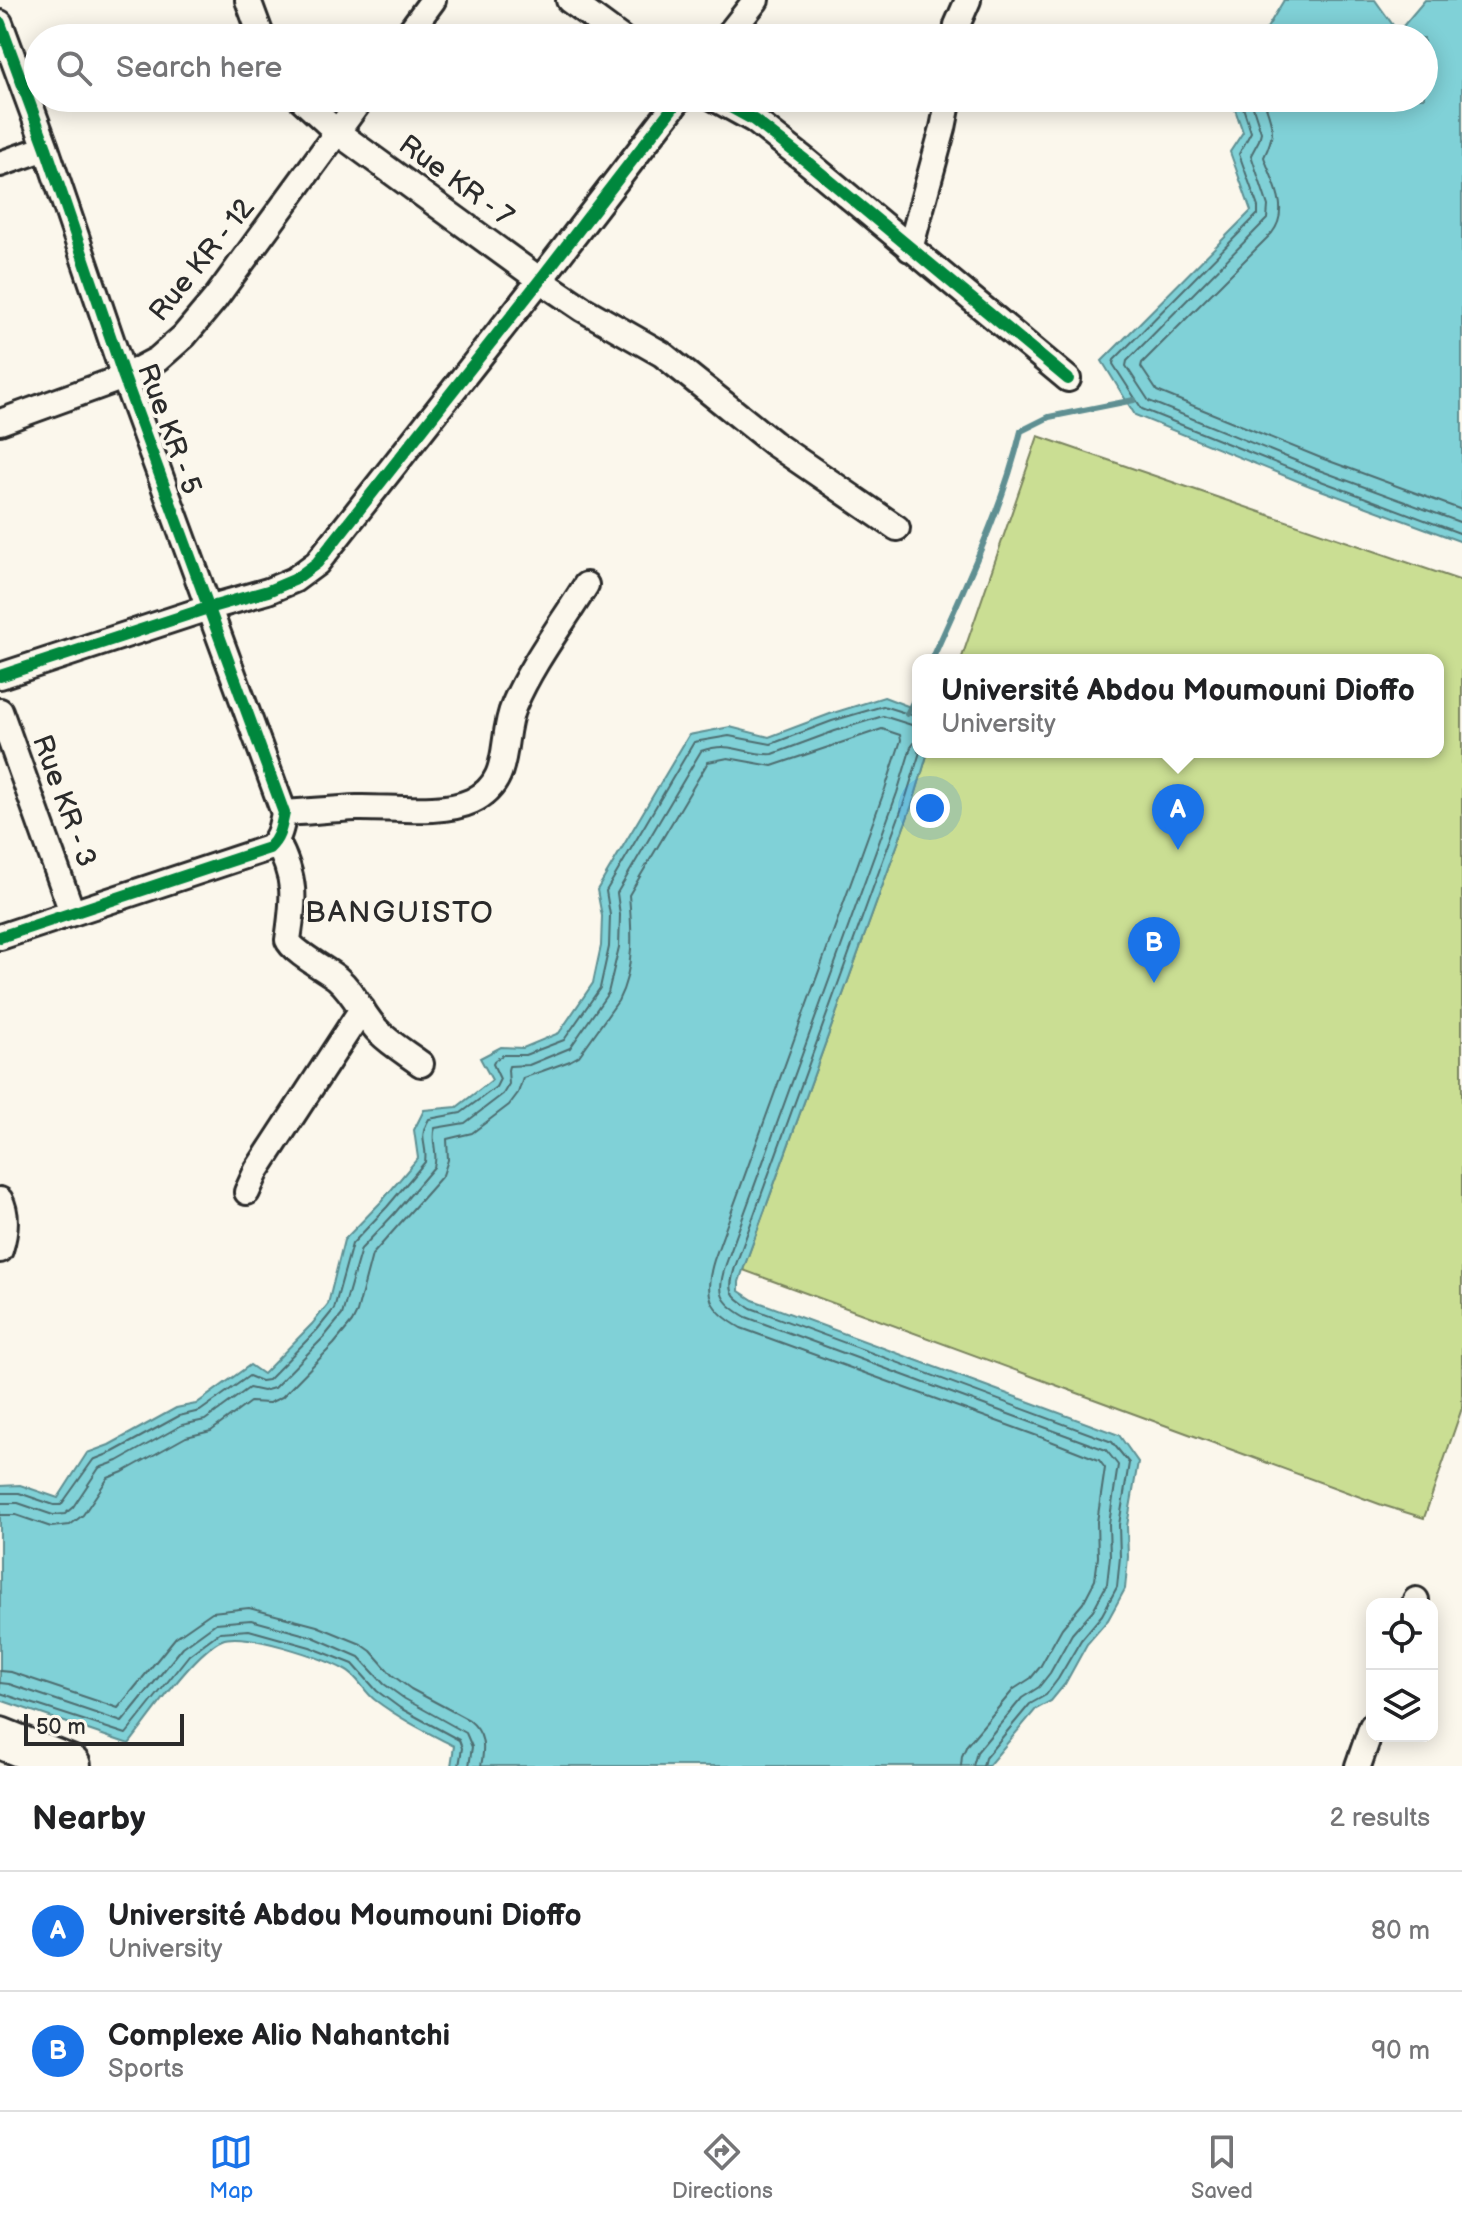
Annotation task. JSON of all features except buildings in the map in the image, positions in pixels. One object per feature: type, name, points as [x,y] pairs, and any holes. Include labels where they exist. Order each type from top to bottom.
[{"type":"main road","points":[[0,1738],[70,1766]]},
{"type":"street","points":[[248,0],[257,24]]},
{"type":"street","points":[[415,24],[433,0]]},
{"type":"street","points":[[569,0],[602,24]]},
{"type":"street","points":[[737,24],[756,0]]},
{"type":"street","points":[[957,24],[968,0]]},
{"type":"street","name":"Rue KR - 5","points":[[0,23],[24,88]]},
{"type":"street","name":"Rue KR - 5","points":[[33,112],[124,377],[284,813]]},
{"type":"street","name":"Rue KR - 7","points":[[315,112],[337,132],[540,280],[583,309],[662,354],[773,443],[897,528]]},
{"type":"street","name":"Rue KR - 12","points":[[0,422],[124,377],[158,359],[184,336],[215,299],[352,112]]},
{"type":"street","points":[[0,676],[268,591],[294,580],[317,563],[669,112]]},
{"type":"street","points":[[739,112],[754,120],[1068,379]]},
{"type":"street","points":[[910,249],[946,112]]},
{"type":"street","points":[[0,164],[46,148]]},
{"type":"street","points":[[0,937],[273,844],[281,831],[284,813],[357,808],[414,810],[455,806],[482,795],[492,784],[504,761],[512,708],[586,585]]},
{"type":"street","name":"Rue KR - 3","points":[[0,711],[72,912]]},
{"type":"street","points":[[273,844],[284,856],[293,884],[289,944],[344,984],[380,1033],[421,1064]]},
{"type":"street","points":[[247,1192],[257,1170],[362,1009]]},
{"type":"street","points":[[0,1200],[5,1214],[0,1250]]},
{"type":"street","points":[[1358,1766],[1366,1742]]},
{"type":"green space","points":[[1038,436],[1462,581],[1462,1408],[1424,1518],[743,1270],[926,758],[1444,758],[1444,654],[963,654]]},
{"type":"water","points":[[1284,0],[1375,0],[1392,24],[1269,24]]},
{"type":"water","points":[[1425,0],[1462,0],[1462,542],[1310,486],[1135,415],[1102,361],[1251,211],[1230,152],[1243,132],[1236,112],[1438,112],[1438,24],[1405,24]]},
{"type":"water","points":[[884,697],[912,708],[912,758],[926,758],[743,1270],[739,1291],[753,1300],[1119,1435],[1138,1462],[1127,1526],[1125,1589],[1108,1620],[1087,1644],[1065,1684],[1051,1701],[1036,1709],[988,1766],[451,1766],[454,1746],[384,1707],[350,1673],[302,1653],[248,1639],[222,1640],[211,1647],[186,1671],[129,1744],[0,1700],[0,1486],[20,1485],[58,1498],[87,1453],[109,1445],[176,1408],[196,1404],[250,1365],[263,1374],[328,1304],[344,1240],[418,1158],[414,1130],[424,1110],[457,1107],[492,1080],[480,1058],[501,1047],[523,1048],[559,1033],[593,983],[601,946],[602,916],[597,890],[689,735],[730,727],[769,737]]},
{"type":"waterway","points":[[935,654],[993,519],[1021,431],[1049,417],[1134,400]]},
{"type":"waterway","points":[[907,714],[912,704]]},
{"type":"cycle path","points":[[0,23],[24,88]]},
{"type":"cycle path","points":[[0,937],[269,848],[278,836],[284,813],[124,377],[33,112]]},
{"type":"cycle path","points":[[0,676],[268,591],[294,580],[317,563],[669,112]]},
{"type":"cycle path","points":[[739,112],[805,160],[1068,379]]},
{"type":"place","name":"Université Abdou Moumouni Dioffo","points":[[1178,850]]},
{"type":"place","name":"Complexe Alio Nahantchi","points":[[1154,983]]},
{"type":"district","name":"BANGUISTO","points":[[400,913]]}]
